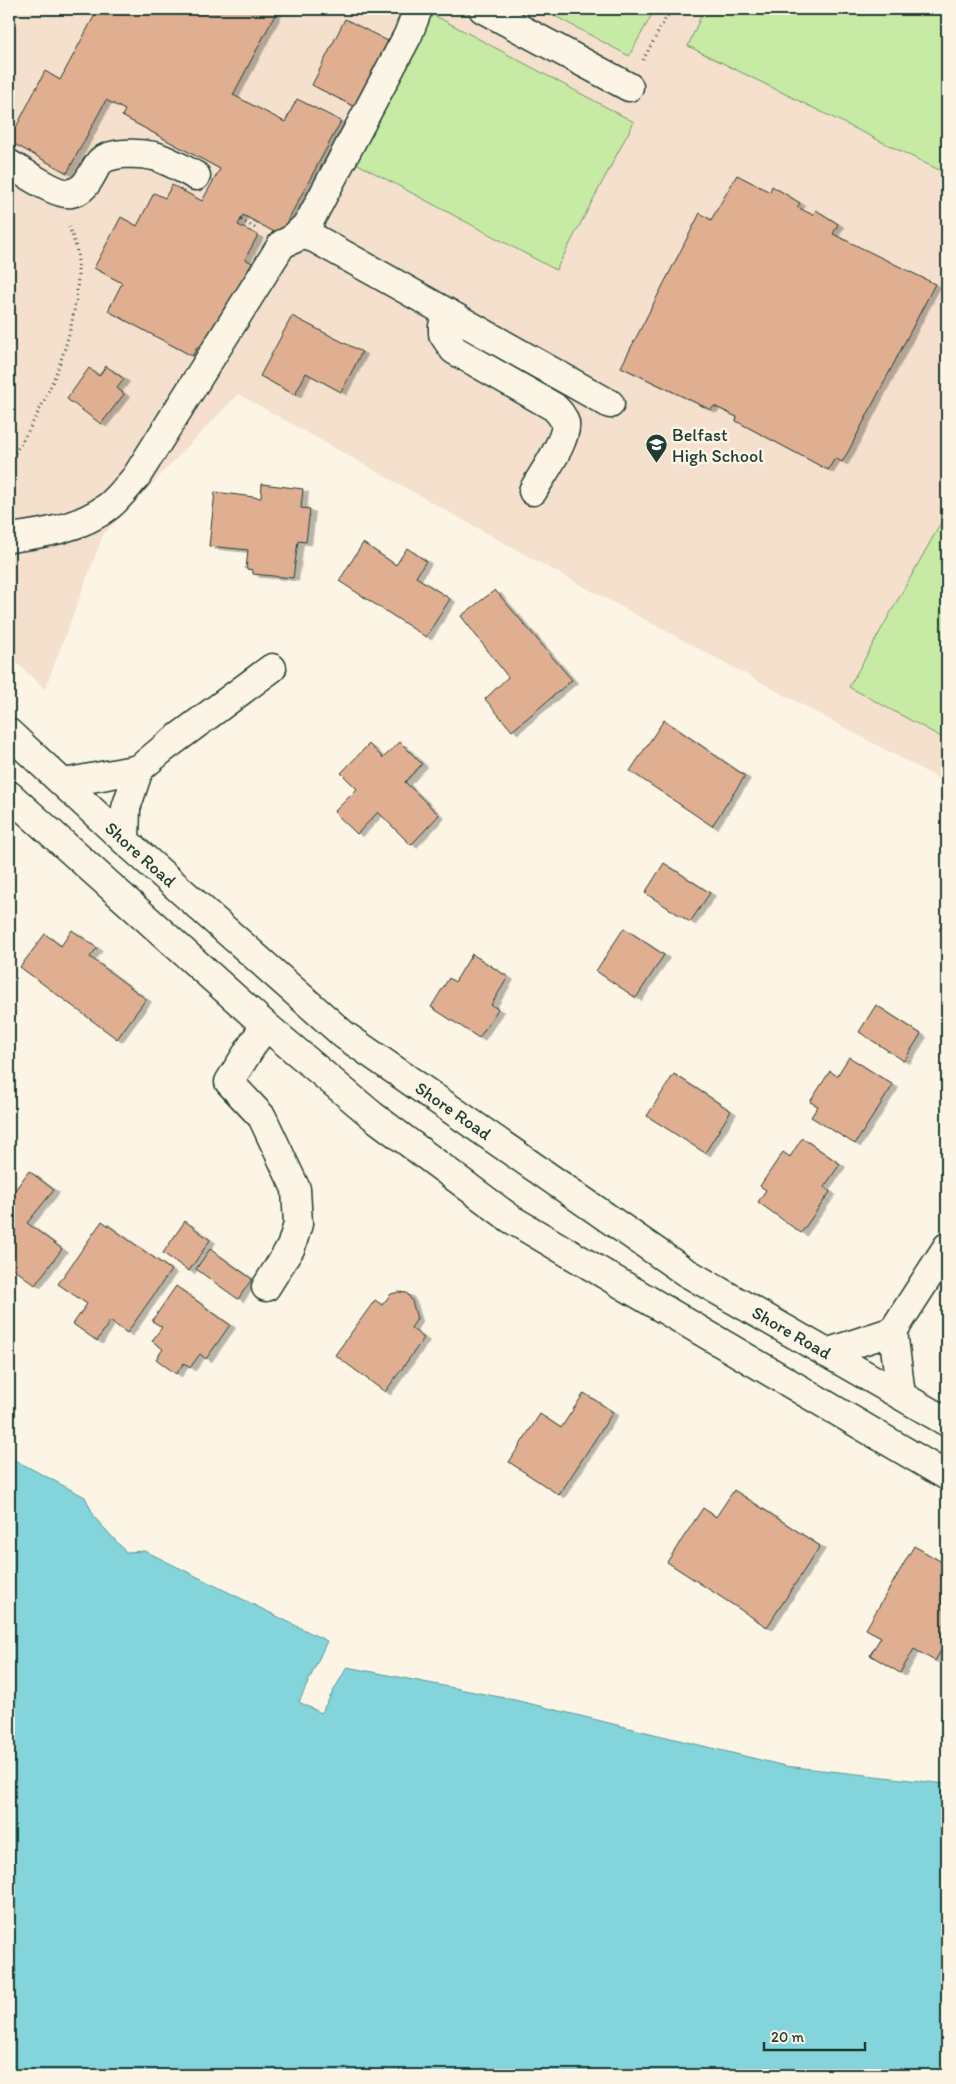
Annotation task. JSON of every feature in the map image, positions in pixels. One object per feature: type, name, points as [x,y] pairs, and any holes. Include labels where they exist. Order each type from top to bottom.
[{"type":"main road","points":[[293,238],[308,224],[408,35],[418,9]]},
{"type":"main road","points":[[483,9],[629,87]]},
{"type":"main road","points":[[9,164],[52,188],[70,193],[80,189],[89,182],[100,161],[116,155],[137,154],[156,156],[196,176]]},
{"type":"main road","points":[[9,538],[40,534],[84,521],[109,506],[136,477],[282,244],[303,235],[314,238],[610,404]]},
{"type":"main road","points":[[448,313],[443,326],[443,334],[454,350],[554,407],[561,414],[565,424],[564,436],[533,491]]},
{"type":"main road","points":[[64,783],[139,769],[164,748],[272,668]]},
{"type":"main road","name":"Shore Road","points":[[9,733],[125,841],[344,1035],[684,1271],[947,1422]]},
{"type":"main road","points":[[125,841],[126,808],[139,769]]},
{"type":"main road","points":[[9,795],[265,1025],[373,1116],[511,1219],[947,1476]]},
{"type":"main road","points":[[265,1025],[229,1082],[262,1117],[296,1190],[298,1224],[291,1247],[266,1287]]},
{"type":"main road","points":[[826,1353],[894,1331],[939,1279],[947,1247]]},
{"type":"main road","points":[[894,1331],[901,1395]]},
{"type":"path","points":[[629,87],[671,9]]},
{"type":"path","points":[[15,453],[31,426],[59,367],[74,314],[77,253],[66,217],[52,188]]},
{"type":"shaded area","name":"Belfast High School","points":[[9,9],[947,9],[947,783],[540,563],[238,394],[103,535],[45,689],[9,656]]},
{"type":"green space","points":[[542,9],[655,9],[629,56]]},
{"type":"green space","points":[[704,9],[947,9],[947,174],[688,46]]},
{"type":"green space","points":[[432,14],[634,122],[556,270],[354,162]]},
{"type":"green space","points":[[947,512],[947,740],[849,687]]},
{"type":"water","points":[[9,1457],[85,1497],[95,1518],[126,1552],[145,1551],[327,1641],[299,1702],[321,1713],[347,1667],[515,1700],[785,1766],[947,1784],[947,2075],[9,2075]]},
{"type":"building","points":[[98,9],[278,9],[233,95],[285,122],[297,99],[341,121],[280,235],[243,215],[238,225],[258,235],[245,259],[256,265],[210,352],[198,346],[192,356],[108,311],[122,283],[94,268],[121,217],[137,226],[154,193],[165,198],[172,185],[202,201],[220,169],[122,116],[125,110],[106,100],[67,173],[9,141],[45,71],[60,80]]},
{"type":"building","points":[[345,19],[388,41],[355,107],[312,85]]},
{"type":"building","points":[[737,175],[770,192],[772,186],[800,203],[797,207],[813,215],[816,210],[838,224],[833,234],[935,284],[849,450],[842,462],[835,458],[828,470],[736,421],[737,417],[714,406],[711,410],[621,367],[700,213],[711,220]]},
{"type":"building","points":[[292,316],[362,352],[341,392],[306,373],[295,395],[260,376]]},
{"type":"building","points":[[106,366],[124,379],[117,388],[124,394],[101,424],[67,399],[89,368],[99,376]]},
{"type":"building","points":[[262,484],[303,489],[301,508],[310,509],[306,542],[298,541],[293,578],[253,574],[253,570],[246,569],[248,550],[209,546],[215,492],[261,498]]},
{"type":"building","points":[[363,543],[396,565],[407,548],[426,561],[416,577],[450,599],[426,637],[339,581]]},
{"type":"building","points":[[495,590],[572,680],[512,731],[485,699],[508,677],[461,616]]},
{"type":"building","points":[[664,720],[745,776],[712,826],[630,771]]},
{"type":"building","points":[[400,742],[422,764],[405,782],[439,815],[411,845],[378,812],[357,834],[334,812],[357,789],[341,773],[369,744],[383,758]]},
{"type":"building","points":[[664,863],[710,893],[690,922],[645,893]]},
{"type":"building","points":[[947,915],[947,934],[939,930]]},
{"type":"building","points":[[624,928],[664,955],[636,998],[596,971]]},
{"type":"building","points":[[72,930],[97,948],[90,957],[146,999],[117,1039],[20,967],[45,934],[61,946]]},
{"type":"building","points":[[472,954],[508,977],[491,1005],[498,1009],[479,1038],[431,1007],[449,978],[455,982]]},
{"type":"building","points":[[876,1005],[921,1034],[904,1061],[859,1032]]},
{"type":"building","points":[[849,1057],[893,1085],[855,1144],[811,1117],[818,1106],[810,1102],[830,1071],[837,1076]]},
{"type":"building","points":[[674,1074],[731,1111],[705,1153],[647,1116]]},
{"type":"building","points":[[802,1138],[840,1164],[824,1187],[830,1192],[801,1233],[758,1202],[766,1190],[760,1186],[783,1152],[790,1157]]},
{"type":"building","points":[[29,1171],[54,1190],[27,1223],[62,1249],[35,1285],[9,1265],[9,1198]]},
{"type":"building","points":[[102,1221],[171,1270],[127,1333],[110,1321],[97,1341],[73,1324],[87,1304],[58,1284]]},
{"type":"building","points":[[185,1221],[210,1240],[189,1271],[163,1253]]},
{"type":"building","points":[[210,1249],[252,1279],[238,1299],[196,1269]]},
{"type":"building","points":[[176,1286],[230,1325],[206,1359],[200,1354],[190,1368],[184,1363],[176,1374],[156,1359],[163,1349],[152,1341],[162,1327],[152,1321]]},
{"type":"building","points":[[407,1293],[412,1301],[417,1319],[411,1328],[424,1338],[385,1392],[335,1355],[375,1300],[382,1305],[391,1294]]},
{"type":"building","points":[[584,1393],[613,1412],[559,1495],[509,1462],[540,1414],[561,1428]]},
{"type":"building","points":[[734,1490],[820,1546],[767,1627],[667,1562],[703,1508],[716,1517]]},
{"type":"building","points":[[914,1546],[947,1565],[947,1639],[935,1661],[914,1649],[900,1673],[870,1655],[881,1637],[866,1629]]},
{"type":"place","name":"Belfast High School","points":[[656,464]]}]
